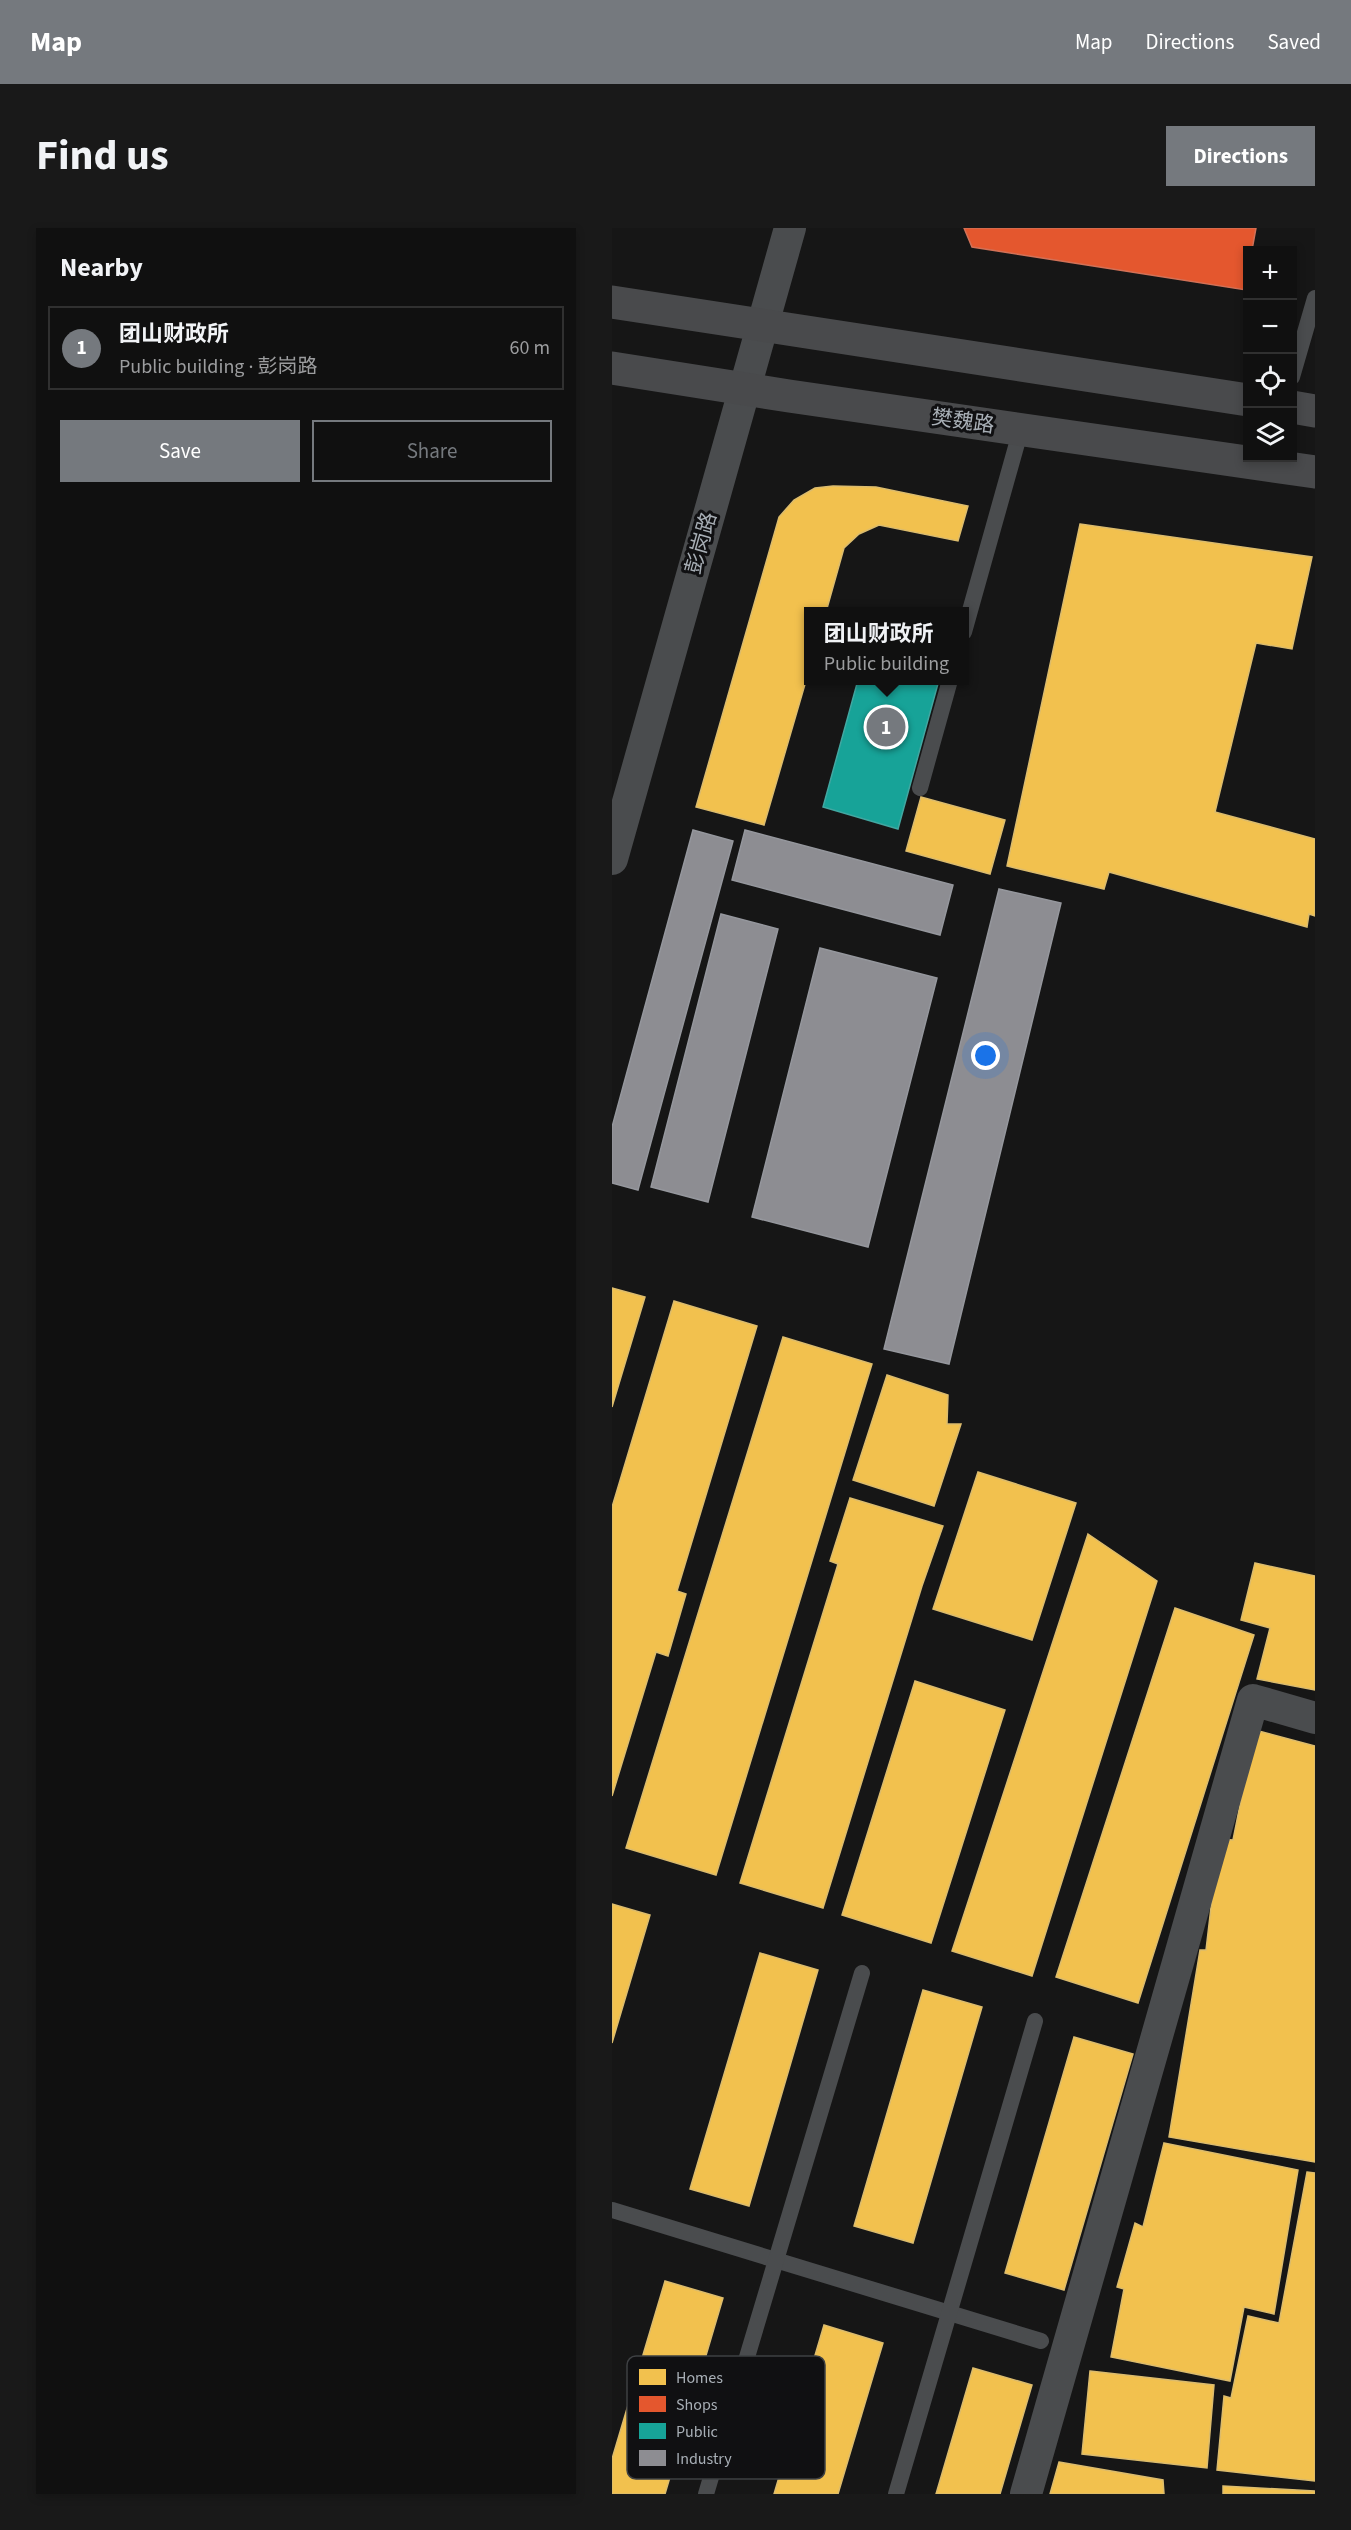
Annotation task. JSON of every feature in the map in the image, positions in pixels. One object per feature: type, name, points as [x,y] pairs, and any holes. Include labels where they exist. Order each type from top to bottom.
[{"type":"street","name":"彭岗路","points":[[612,859],[790,228]]},
{"type":"street","points":[[612,302],[762,327],[1243,399]]},
{"type":"street","name":"樊魏路","points":[[612,368],[1315,472]]},
{"type":"street","points":[[1297,408],[1315,411]]},
{"type":"street","points":[[1026,2494],[1253,1700],[1315,1718]]},
{"type":"lane","points":[[1297,362],[1315,298]]},
{"type":"lane","points":[[969,614],[1021,429]]},
{"type":"lane","points":[[920,788],[949,685]]},
{"type":"lane","points":[[748,2356],[862,1973]]},
{"type":"lane","points":[[896,2494],[1035,2021]]},
{"type":"lane","points":[[612,2210],[1041,2340]]},
{"type":"lane","points":[[706,2494],[711,2479]]},
{"type":"building: Homes","points":[[876,487],[968,506],[958,541],[879,525],[859,534],[844,548],[827,607],[804,607],[805,685],[764,825],[696,807],[779,517],[794,500],[815,488]]},
{"type":"building: Homes","points":[[1080,524],[1312,557],[1292,649],[1256,643],[1215,812],[1315,839],[1315,916],[1309,914],[1307,927],[1109,872],[1104,889],[1007,866]]},
{"type":"building: Homes","points":[[921,797],[1005,820],[990,874],[906,851]]},
{"type":"building: Homes","points":[[612,1288],[645,1297],[612,1407]]},
{"type":"building: Homes","points":[[674,1301],[757,1326],[677,1591],[686,1594],[668,1656],[656,1652],[612,1796],[612,1507]]},
{"type":"building: Homes","points":[[783,1337],[872,1364],[716,1875],[626,1848]]},
{"type":"building: Homes","points":[[887,1375],[948,1395],[947,1424],[961,1424],[934,1506],[853,1480]]},
{"type":"building: Homes","points":[[978,1472],[1076,1503],[1032,1640],[933,1609]]},
{"type":"building: Homes","points":[[850,1498],[943,1526],[922,1586],[823,1908],[740,1883],[838,1564],[830,1561]]},
{"type":"building: Homes","points":[[1088,1534],[1157,1581],[1032,1976],[952,1951]]},
{"type":"building: Homes","points":[[1255,1563],[1315,1576],[1315,1690],[1257,1679],[1270,1628],[1241,1620]]},
{"type":"building: Homes","points":[[1175,1608],[1254,1635],[1138,2003],[1056,1977]]},
{"type":"building: Homes","points":[[915,1681],[1005,1710],[931,1943],[842,1915]]},
{"type":"building: Homes","points":[[1255,1730],[1315,1746],[1315,2162],[1169,2137],[1200,1950],[1206,1950],[1219,1839],[1233,1840]]},
{"type":"building: Homes","points":[[612,1904],[650,1915],[612,2043]]},
{"type":"building: Homes","points":[[760,1953],[818,1970],[749,2206],[690,2189]]},
{"type":"building: Homes","points":[[923,1990],[982,2007],[913,2243],[854,2226]]},
{"type":"building: Homes","points":[[1074,2037],[1133,2054],[1064,2290],[1005,2273]]},
{"type":"building: Homes","points":[[1164,2143],[1298,2170],[1274,2314],[1244,2307],[1230,2381],[1111,2357],[1124,2289],[1117,2287],[1135,2223],[1143,2227]]},
{"type":"building: Homes","points":[[1307,2172],[1315,2173],[1315,2481],[1217,2470],[1224,2396],[1231,2398],[1248,2316],[1279,2323]]},
{"type":"building: Homes","points":[[665,2281],[723,2298],[706,2356],[643,2356]]},
{"type":"building: Homes","points":[[824,2325],[883,2343],[838,2494],[774,2494],[778,2479],[825,2479],[825,2356],[815,2356]]},
{"type":"building: Homes","points":[[973,2368],[1032,2385],[1000,2494],[936,2494]]},
{"type":"building: Homes","points":[[1090,2371],[1214,2385],[1207,2468],[1082,2454]]},
{"type":"building: Homes","points":[[627,2409],[627,2479],[669,2479],[665,2494],[612,2494],[612,2459]]},
{"type":"building: Homes","points":[[1059,2462],[1163,2480],[1164,2494],[1050,2494]]},
{"type":"building: Homes","points":[[1223,2486],[1315,2491],[1315,2494],[1223,2494]]},
{"type":"building: Shops","points":[[964,228],[1256,228],[1253,246],[1243,246],[1243,290],[972,247]]},
{"type":"building: Public","points":[[857,685],[938,685],[898,829],[823,807]]},
{"type":"building: Industry","points":[[693,830],[733,841],[638,1190],[612,1183],[612,1127]]},
{"type":"building: Industry","points":[[745,830],[953,885],[940,935],[732,880]]},
{"type":"building: Industry","points":[[999,889],[1061,903],[949,1364],[884,1349]]},
{"type":"building: Industry","points":[[721,914],[778,929],[708,1202],[651,1187]]},
{"type":"building: Industry","points":[[820,948],[937,978],[868,1247],[752,1217]]},
{"type":"place","name":"团山财政所","points":[[886,727]]}]
